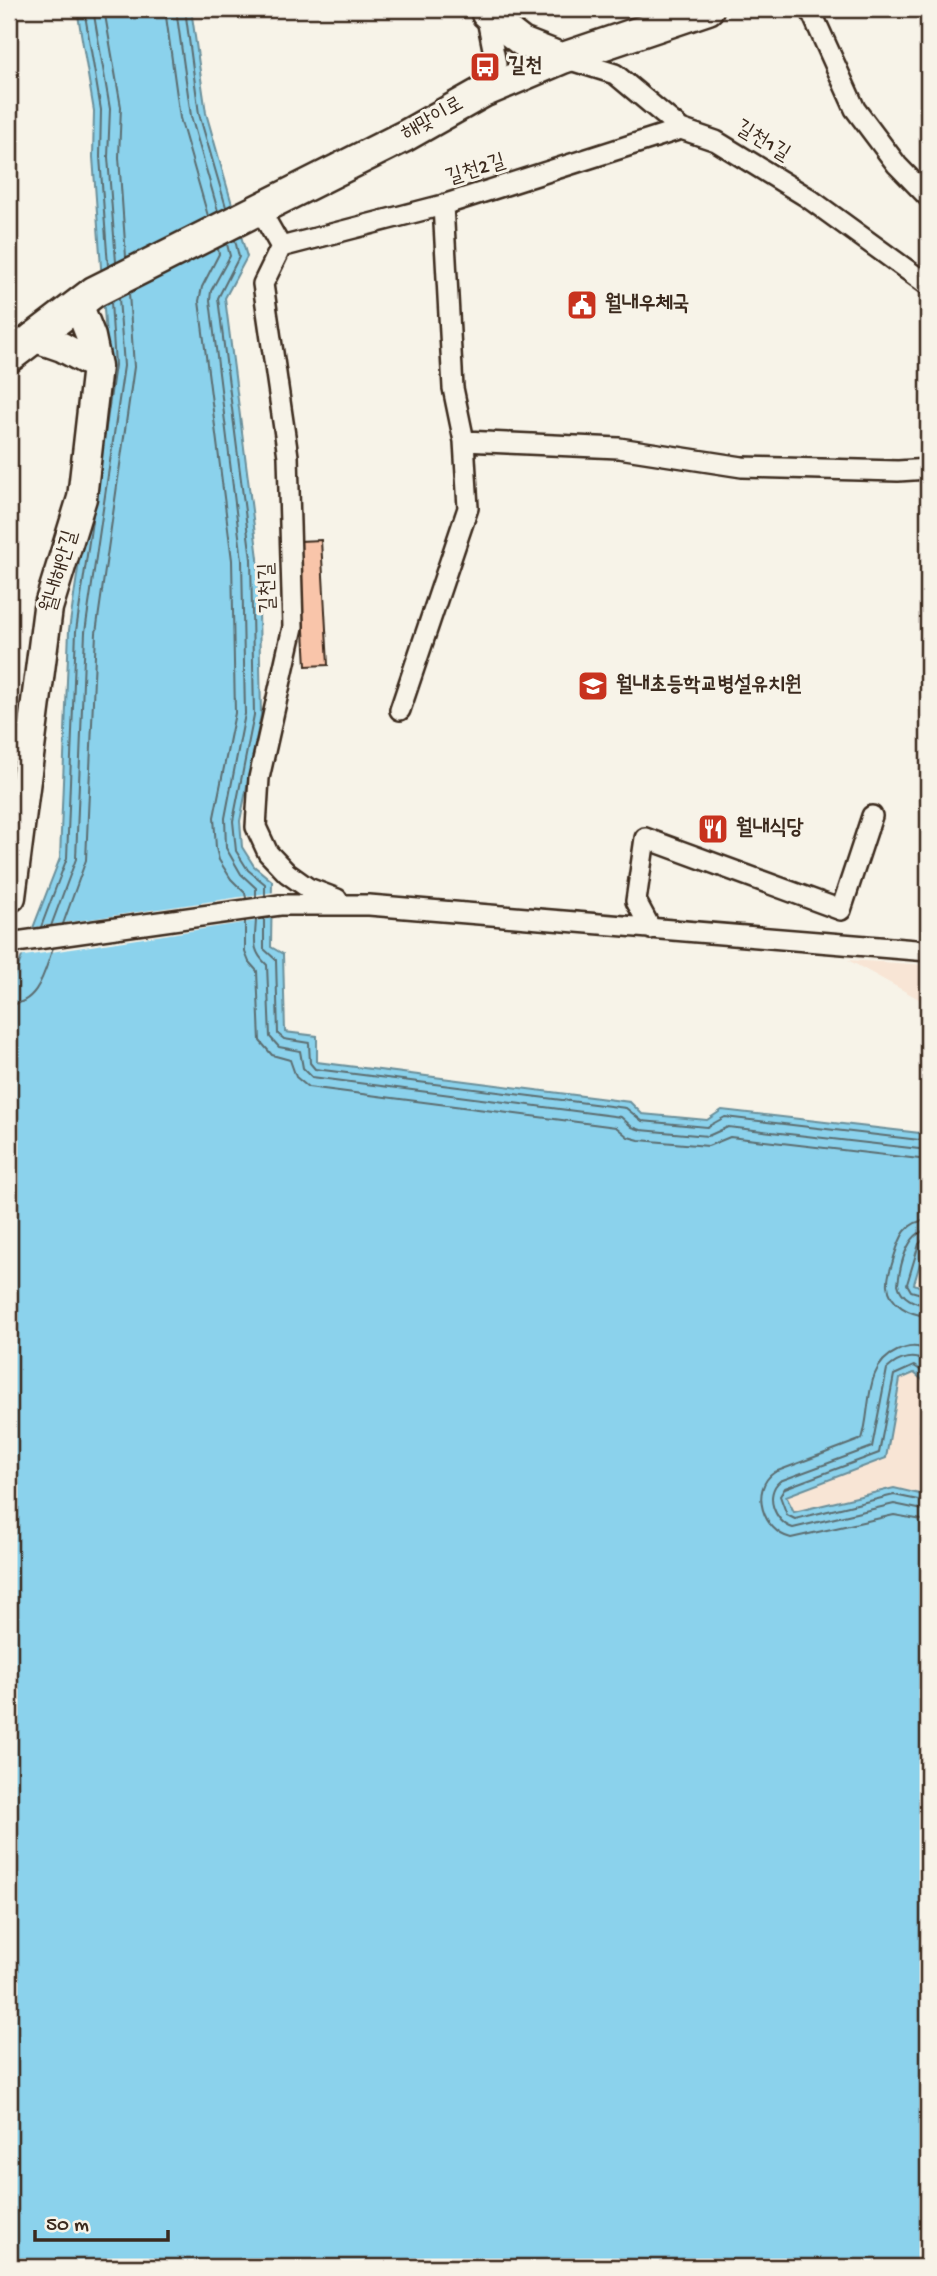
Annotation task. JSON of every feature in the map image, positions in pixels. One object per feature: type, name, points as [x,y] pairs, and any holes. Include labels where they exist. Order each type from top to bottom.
[{"type":"main road","name":"해맞이로","points":[[86,298],[405,136],[484,92],[563,58],[708,9]]},
{"type":"main road","points":[[9,357],[86,298]]},
{"type":"street","points":[[810,9],[855,109],[897,165],[928,197]]},
{"type":"street","points":[[483,11],[522,41],[563,58]]},
{"type":"street","points":[[483,11],[496,64],[484,92]]},
{"type":"street","name":"길천1길","points":[[563,58],[615,74],[681,129],[716,141],[766,171],[807,197],[928,285]]},
{"type":"street","name":"길천2길","points":[[281,247],[443,205],[681,129]]},
{"type":"street","points":[[400,710],[468,508],[464,441],[453,388],[443,205]]},
{"type":"street","points":[[251,213],[281,247]]},
{"type":"street","name":"길천길","points":[[281,247],[263,284],[288,456],[293,627],[259,778],[256,827],[268,853],[287,873],[308,888],[337,899],[369,905]]},
{"type":"street","name":"월내해안길","points":[[10,897],[13,831],[48,608],[82,498],[97,366],[86,298]]},
{"type":"street","points":[[33,337],[62,347],[97,366]]},
{"type":"street","points":[[464,441],[620,447],[742,467],[898,471],[928,469]]},
{"type":"street","points":[[651,929],[636,901],[645,838],[841,909],[872,816]]},
{"type":"street","points":[[13,944],[280,905],[369,905],[928,951]]},
{"type":"shaded area","points":[[848,960],[928,965],[928,1004]]},
{"type":"shaded area","points":[[914,1372],[926,1383],[920,1430],[928,1432],[928,1496],[894,1488],[794,1513],[786,1495],[886,1458],[900,1378]]},
{"type":"water","points":[[77,9],[191,9],[206,113],[247,257],[225,298],[258,558],[261,715],[240,821],[242,847],[254,866],[272,881],[271,947],[283,954],[285,1032],[317,1036],[317,1062],[630,1102],[642,1114],[707,1120],[722,1110],[928,1134],[928,1236],[914,1284],[928,1290],[928,1432],[920,1431],[926,1383],[914,1373],[900,1379],[886,1458],[786,1496],[794,1512],[894,1488],[928,1496],[928,2267],[9,2267],[9,979],[14,977],[60,858],[69,630],[108,364],[93,157],[94,111]]},
{"type":"pier","points":[[275,892],[275,918],[18,957],[29,928]]},
{"type":"building","points":[[321,540],[328,665],[306,666],[299,541]]},
{"type":"place","name":"길천","points":[[485,67]]},
{"type":"place","name":"월내우체국","points":[[582,305]]},
{"type":"place","name":"월내초등학교병설유치원","points":[[593,686]]},
{"type":"place","name":"월내식당","points":[[713,829]]}]
